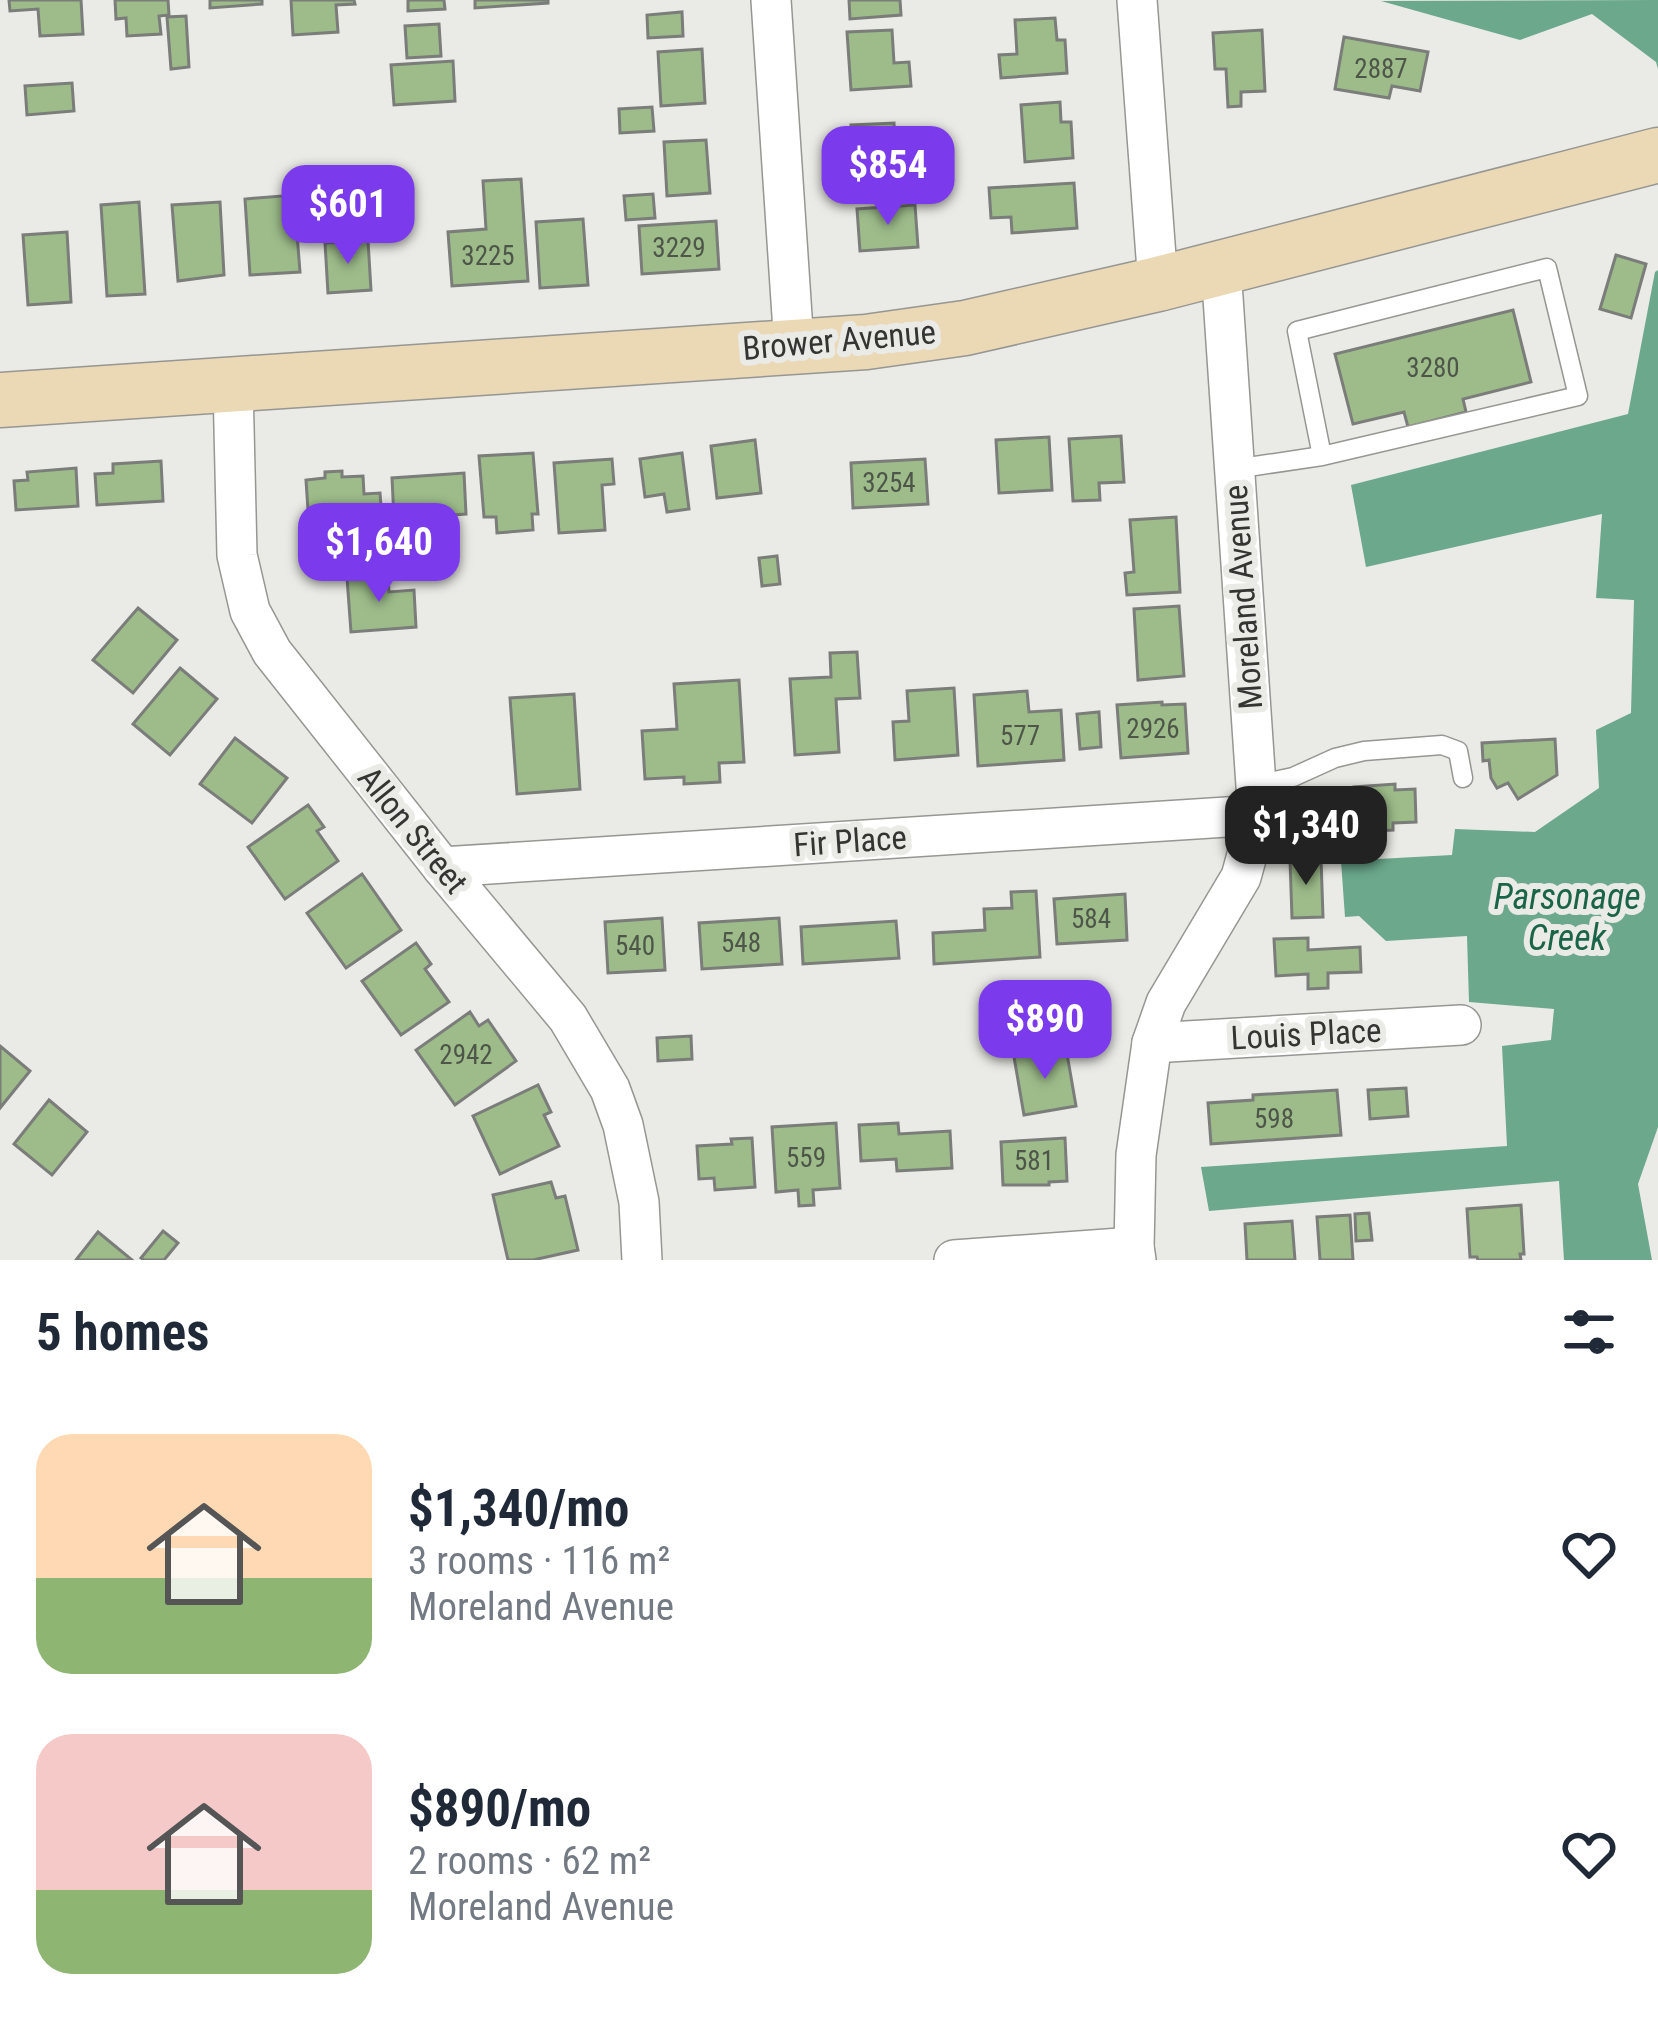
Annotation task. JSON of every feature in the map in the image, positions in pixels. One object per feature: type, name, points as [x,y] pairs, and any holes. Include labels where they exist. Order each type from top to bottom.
[{"type":"main road","name":"Brower Avenue","points":[[0,400],[866,342],[965,328],[1158,284],[1658,155]]},
{"type":"street","points":[[771,0],[794,346]]},
{"type":"street","points":[[1137,0],[1158,284]]},
{"type":"street","name":"Moreland Avenue","points":[[1135,1254],[1136,1155],[1152,1043],[1166,1003],[1241,877],[1257,800],[1221,268]]},
{"type":"street","name":"Allon Street","points":[[233,385],[237,555],[250,611],[272,652],[568,1018],[610,1089],[623,1126],[639,1202],[643,1260]]},
{"type":"street","name":"Fir Place","points":[[442,867],[1257,800]]},
{"type":"street","name":"Louis Place","points":[[1152,1043],[1461,1025]]},
{"type":"street","points":[[954,1260],[1135,1254]]},
{"type":"lane","points":[[1235,469],[1322,456],[1578,396],[1547,268],[1298,331],[1322,456]]},
{"type":"lane","points":[[1257,800],[1293,777],[1364,751],[1442,745],[1458,751],[1463,778]]},
{"type":"water","points":[[1658,0],[1658,69],[1656,62],[1592,14],[1520,40],[1381,1]]},
{"type":"water","name":"Parsonage Creek","points":[[1658,270],[1658,1127],[1638,1184],[1652,1260],[1564,1260],[1559,1181],[1209,1211],[1201,1167],[1507,1146],[1502,1046],[1551,1040],[1554,1009],[1469,1002],[1467,936],[1386,941],[1359,916],[1345,917],[1341,861],[1452,855],[1455,829],[1535,832],[1599,788],[1596,730],[1631,713],[1634,600],[1596,598],[1602,514],[1366,567],[1351,485],[1628,414]]},
{"type":"building","points":[[9,0],[81,0],[83,34],[40,36],[38,9],[10,11]]},
{"type":"building","points":[[115,0],[168,0],[169,15],[159,16],[161,34],[127,36],[126,18],[116,19]]},
{"type":"building","points":[[210,0],[262,0],[262,4],[210,8]]},
{"type":"building","points":[[291,0],[354,0],[355,4],[336,5],[338,32],[293,35]]},
{"type":"building","points":[[408,0],[444,0],[445,9],[408,11]]},
{"type":"building","points":[[475,0],[548,0],[548,3],[475,8]]},
{"type":"building","points":[[849,0],[900,0],[901,15],[850,19]]},
{"type":"building","points":[[682,12],[683,36],[648,38],[647,15]]},
{"type":"building","points":[[186,16],[189,67],[171,69],[167,17]]},
{"type":"building","points":[[1055,18],[1057,40],[1065,40],[1067,73],[1001,78],[999,55],[1017,54],[1015,20]]},
{"type":"building","points":[[439,24],[441,56],[407,58],[405,26]]},
{"type":"building","points":[[892,30],[894,63],[909,62],[911,86],[851,90],[847,32]]},
{"type":"building","points":[[1262,30],[1265,91],[1241,92],[1241,106],[1228,107],[1226,69],[1215,69],[1213,33]]},
{"type":"building","points":[[1344,37],[1428,52],[1420,91],[1392,86],[1389,98],[1335,89]]},
{"type":"building","points":[[702,49],[705,103],[661,106],[658,52]]},
{"type":"building","points":[[453,61],[455,101],[394,105],[391,65]]},
{"type":"building","points":[[72,83],[74,111],[27,115],[25,86]]},
{"type":"building","points":[[1060,102],[1061,122],[1071,122],[1073,158],[1025,162],[1021,105]]},
{"type":"building","points":[[652,107],[654,131],[620,133],[619,109]]},
{"type":"building","points":[[894,123],[895,141],[909,140],[910,162],[896,163],[897,173],[855,176],[851,125]]},
{"type":"building","points":[[706,140],[710,193],[667,196],[664,142]]},
{"type":"building","points":[[373,178],[375,209],[355,210],[353,179]]},
{"type":"building","points":[[521,179],[528,281],[452,286],[448,232],[486,229],[483,181]]},
{"type":"building","points":[[1074,183],[1077,228],[1012,233],[1011,217],[991,218],[989,188]]},
{"type":"building","points":[[653,194],[655,218],[626,220],[624,196]]},
{"type":"building","points":[[294,195],[300,272],[250,275],[245,199]]},
{"type":"building","points":[[139,202],[145,294],[107,296],[101,205]]},
{"type":"building","points":[[220,202],[224,275],[178,281],[172,205]]},
{"type":"building","points":[[915,205],[918,247],[860,251],[857,209]]},
{"type":"building","points":[[583,219],[588,285],[540,288],[536,222]]},
{"type":"building","points":[[716,221],[719,269],[642,274],[639,226]]},
{"type":"building","points":[[67,232],[71,302],[28,305],[23,235]]},
{"type":"building","points":[[368,241],[371,290],[328,293],[325,243]]},
{"type":"building","points":[[1616,255],[1646,264],[1631,318],[1600,309]]},
{"type":"building","points":[[1513,310],[1531,382],[1463,399],[1466,412],[1408,427],[1404,412],[1353,424],[1335,354]]},
{"type":"building","points":[[1121,436],[1124,482],[1099,483],[1100,500],[1073,501],[1069,439]]},
{"type":"building","points":[[1049,437],[1052,490],[999,493],[996,440]]},
{"type":"building","points":[[755,440],[761,493],[717,498],[711,446]]},
{"type":"building","points":[[533,453],[538,514],[532,514],[533,530],[497,533],[496,517],[484,517],[479,456]]},
{"type":"building","points":[[682,453],[689,509],[667,512],[664,494],[645,497],[640,459]]},
{"type":"building","points":[[612,459],[614,484],[602,485],[605,530],[559,533],[554,463]]},
{"type":"building","points":[[925,459],[928,504],[853,508],[851,463]]},
{"type":"building","points":[[161,461],[163,501],[97,505],[95,474],[113,473],[113,464]]},
{"type":"building","points":[[76,468],[78,506],[16,510],[14,481],[28,480],[27,472]]},
{"type":"building","points":[[342,471],[342,477],[363,476],[364,494],[380,493],[382,519],[309,525],[306,480]]},
{"type":"building","points":[[464,473],[466,514],[394,519],[392,478]]},
{"type":"building","points":[[1176,517],[1180,592],[1127,595],[1125,573],[1134,572],[1130,520]]},
{"type":"building","points":[[384,535],[386,556],[353,558],[351,538]]},
{"type":"building","points":[[777,556],[780,584],[762,586],[759,558]]},
{"type":"building","points":[[388,576],[389,592],[414,590],[416,627],[351,632],[347,578]]},
{"type":"building","points":[[1179,606],[1184,676],[1138,680],[1134,609]]},
{"type":"building","points":[[138,608],[177,640],[133,693],[93,660]]},
{"type":"building","points":[[857,652],[860,698],[836,699],[839,752],[795,755],[790,679],[831,677],[830,653]]},
{"type":"building","points":[[180,668],[217,699],[170,755],[133,724]]},
{"type":"building","points":[[739,680],[744,762],[719,763],[720,782],[645,779],[642,731],[677,729],[674,684]]},
{"type":"building","points":[[954,688],[958,755],[895,760],[893,722],[909,721],[907,691]]},
{"type":"building","points":[[1027,691],[1029,712],[1061,710],[1064,760],[978,766],[974,695]]},
{"type":"building","points":[[574,694],[580,789],[517,794],[510,698]]},
{"type":"building","points":[[1185,704],[1188,753],[1121,758],[1117,705]]},
{"type":"building","points":[[1099,712],[1101,747],[1080,749],[1077,714]]},
{"type":"building","points":[[235,738],[287,778],[252,823],[200,784]]},
{"type":"building","points":[[1555,739],[1557,775],[1518,799],[1508,783],[1497,788],[1489,760],[1483,761],[1482,743]]},
{"type":"building","points":[[1395,784],[1395,790],[1415,789],[1416,822],[1393,823],[1393,830],[1331,833],[1329,799],[1354,798],[1354,787]]},
{"type":"building","points":[[308,805],[324,827],[317,831],[338,861],[285,899],[248,847]]},
{"type":"building","points":[[1321,859],[1323,917],[1292,918],[1290,860]]},
{"type":"building","points":[[362,874],[401,930],[346,968],[307,913]]},
{"type":"building","points":[[1036,891],[1040,957],[934,964],[933,933],[985,930],[984,909],[1012,908],[1011,892]]},
{"type":"building","points":[[1125,894],[1127,940],[1057,944],[1054,899]]},
{"type":"building","points":[[662,918],[665,970],[608,973],[605,922]]},
{"type":"building","points":[[779,918],[782,964],[702,969],[699,923]]},
{"type":"building","points":[[896,921],[899,958],[803,964],[801,927]]},
{"type":"building","points":[[1308,938],[1308,950],[1360,947],[1361,972],[1328,973],[1328,988],[1308,989],[1308,974],[1276,976],[1274,939]]},
{"type":"building","points":[[416,943],[431,964],[425,969],[449,1002],[401,1035],[362,981]]},
{"type":"building","points":[[470,1012],[479,1026],[488,1020],[516,1061],[455,1105],[416,1050]]},
{"type":"building","points":[[691,1036],[692,1059],[658,1061],[657,1038]]},
{"type":"building","points":[[0,1046],[30,1071],[0,1108]]},
{"type":"building","points":[[1066,1048],[1076,1106],[1024,1115],[1014,1057]]},
{"type":"building","points":[[538,1085],[551,1112],[544,1115],[559,1146],[500,1174],[473,1116]]},
{"type":"building","points":[[1406,1088],[1408,1116],[1370,1119],[1368,1090]]},
{"type":"building","points":[[1337,1090],[1341,1135],[1211,1144],[1208,1103]]},
{"type":"building","points":[[49,1100],[87,1132],[52,1175],[14,1144]]},
{"type":"building","points":[[836,1123],[840,1188],[813,1190],[814,1205],[799,1206],[798,1190],[776,1192],[772,1127]]},
{"type":"building","points":[[898,1123],[899,1134],[950,1131],[952,1168],[897,1171],[896,1159],[861,1161],[859,1125]]},
{"type":"building","points":[[752,1138],[755,1187],[715,1190],[714,1178],[699,1179],[697,1146]]},
{"type":"building","points":[[1065,1138],[1067,1181],[1003,1185],[1001,1142]]},
{"type":"building","points":[[551,1182],[556,1198],[565,1196],[578,1250],[508,1260],[493,1195]]},
{"type":"building","points":[[1521,1205],[1521,1260],[1470,1257],[1467,1209]]},
{"type":"building","points":[[1369,1213],[1372,1240],[1356,1241],[1355,1214]]},
{"type":"building","points":[[1350,1215],[1353,1260],[1320,1260],[1317,1217]]},
{"type":"building","points":[[1292,1221],[1295,1260],[1247,1260],[1245,1224]]},
{"type":"building","points":[[163,1231],[178,1243],[164,1260],[141,1258]]},
{"type":"building","points":[[98,1232],[132,1260],[76,1260]]}]
